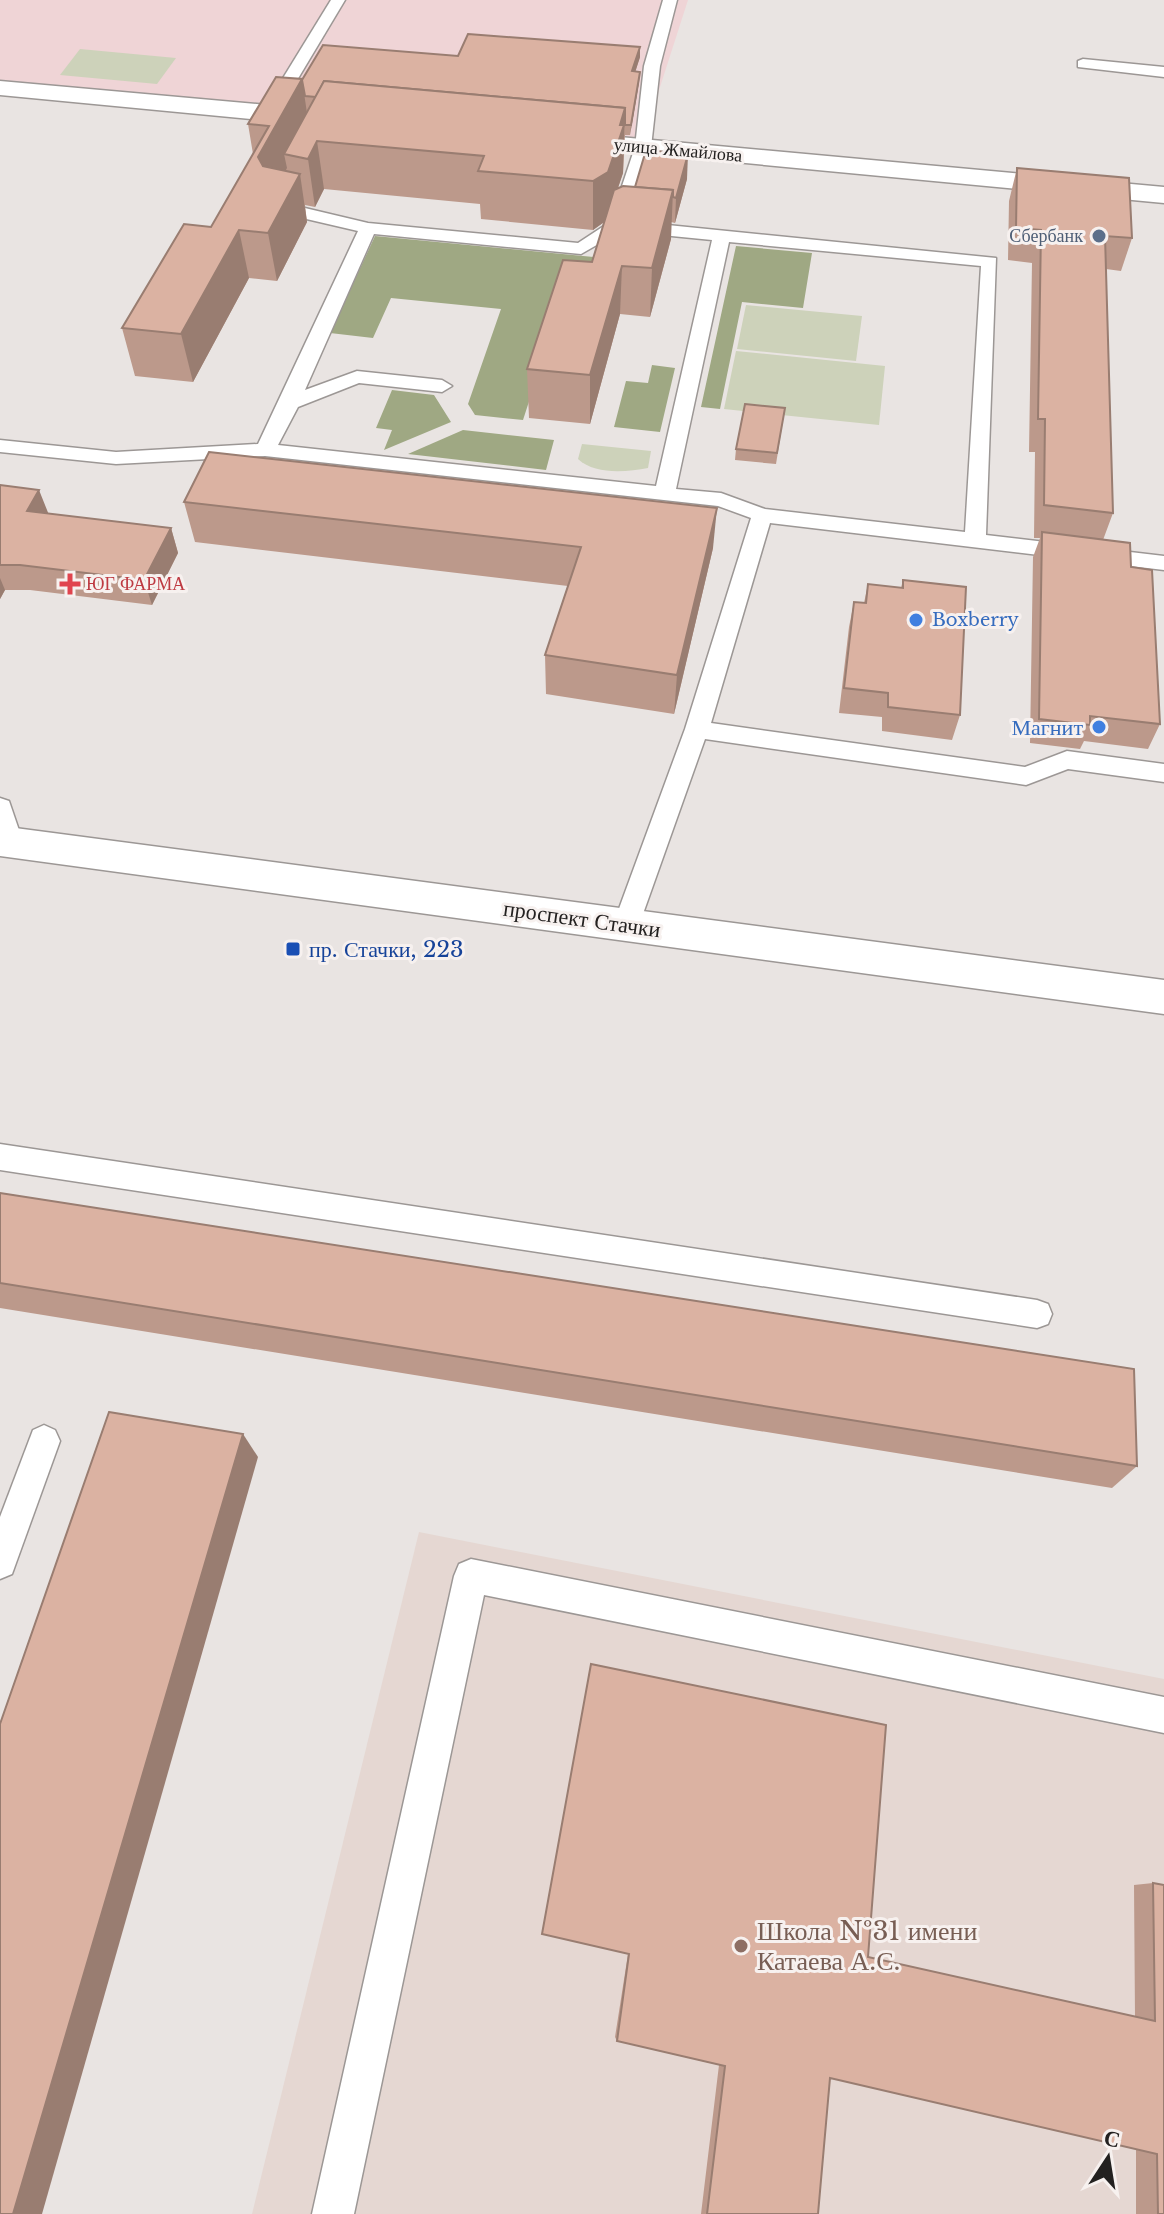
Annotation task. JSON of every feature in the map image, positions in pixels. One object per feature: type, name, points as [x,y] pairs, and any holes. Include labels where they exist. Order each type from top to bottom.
[{"type":"street","points":[[0,88],[270,113],[328,122]]},
{"type":"street","name":"улица Жмайлова","points":[[540,137],[1164,195]]},
{"type":"street","name":"проспект Стачки","points":[[4,830],[626,925],[1164,997]]},
{"type":"lane","points":[[270,113],[338,0]]},
{"type":"lane","points":[[618,225],[643,147],[652,66],[670,0]]},
{"type":"lane","points":[[1083,64],[1164,72]]},
{"type":"lane","points":[[291,181],[278,207],[368,228],[581,249],[618,225],[990,262],[975,540]]},
{"type":"lane","points":[[265,450],[290,403],[368,228]]},
{"type":"lane","points":[[664,495],[722,236]]},
{"type":"lane","points":[[290,403],[357,377],[442,386]]},
{"type":"lane","points":[[0,446],[116,458],[265,450],[721,500],[762,515],[1164,563]]},
{"type":"lane","points":[[626,925],[697,729],[762,515]]},
{"type":"lane","points":[[697,729],[1026,776],[1067,760],[1164,773]]},
{"type":"lane","points":[[0,1157],[1037,1314]]},
{"type":"lane","points":[[0,1562],[44,1441]]},
{"type":"lane","points":[[333,2214],[471,1576],[1164,1715]]},
{"type":"shaded area","points":[[0,0],[688,0],[642,143],[0,84]]},
{"type":"shaded area","name":"Школа №31 имени Катаева А.С.","points":[[419,1532],[1164,1679],[1164,2214],[252,2214]]},
{"type":"green space","points":[[80,49],[176,58],[157,84],[60,75]]},
{"type":"green space","points":[[375,236],[604,258],[560,306],[523,420],[475,415],[468,404],[501,309],[391,298],[373,338],[330,333]]},
{"type":"green space","points":[[736,246],[812,253],[803,308],[742,302],[720,409],[701,407]]},
{"type":"green space","points":[[746,305],[862,316],[856,361],[737,349]]},
{"type":"green space","points":[[736,351],[885,366],[879,425],[724,409]]},
{"type":"green space","points":[[652,365],[675,368],[660,432],[614,427],[626,381],[648,383]]},
{"type":"green space","points":[[392,390],[434,395],[451,422],[384,450],[392,430],[376,428]]},
{"type":"green space","points":[[463,430],[554,440],[546,470],[408,454]]},
{"type":"green space","points":[[582,444],[651,451],[648,468],[621,471],[593,468],[578,459]]},
{"type":"building","points":[[468,34],[640,47],[632,71],[640,72],[631,125],[625,125],[625,108],[324,81],[316,97],[305,96],[302,80],[323,45],[458,56]]},
{"type":"building","points":[[276,77],[302,79],[258,157],[263,166],[300,174],[268,233],[239,230],[181,334],[122,328],[184,224],[211,227],[269,126],[248,124]]},
{"type":"building","points":[[324,81],[625,108],[620,125],[624,125],[608,172],[593,181],[478,171],[484,156],[317,141],[308,159],[284,154]]},
{"type":"building","points":[[646,150],[688,154],[676,198],[673,197],[673,190],[635,187]]},
{"type":"building","points":[[1017,168],[1129,178],[1132,238],[1105,236],[1113,513],[1044,505],[1045,419],[1038,419],[1041,230],[1016,228]]},
{"type":"building","points":[[623,186],[673,190],[652,268],[622,266],[590,375],[527,369],[563,260],[592,262],[614,190]]},
{"type":"building","points":[[745,404],[785,408],[777,453],[736,449]]},
{"type":"building","points":[[209,452],[717,508],[677,675],[545,655],[581,547],[184,502]]},
{"type":"building","points":[[0,485],[39,490],[27,511],[171,528],[144,580],[0,565]]},
{"type":"building","points":[[1042,532],[1130,543],[1131,567],[1152,570],[1160,724],[1090,716],[1090,725],[1039,719]]},
{"type":"building","points":[[903,580],[966,587],[960,715],[888,707],[888,693],[844,688],[854,602],[866,603],[868,584],[903,588]]},
{"type":"building","points":[[0,1193],[1134,1369],[1137,1466],[0,1283]]},
{"type":"building","points":[[109,1412],[243,1434],[13,2214],[0,2214],[0,1724]]},
{"type":"building","points":[[591,1664],[886,1725],[868,1957],[1155,2021],[1153,1883],[1164,1885],[1164,2214],[1158,2214],[1157,2154],[830,2078],[818,2214],[707,2214],[725,2066],[617,2041],[629,1954],[542,1934]]},
{"type":"place","name":"Сбербанк","points":[[1099,236]]},
{"type":"place","name":"ЮГ ФАРМА","points":[[70,584]]},
{"type":"place","name":"Boxberry","points":[[916,620]]},
{"type":"place","name":"Магнит","points":[[1099,727]]},
{"type":"place","name":"пр. Стачки, 223","points":[[293,949]]},
{"type":"place","name":"Школа №31 имени Катаева А.С.","points":[[741,1946]]}]
